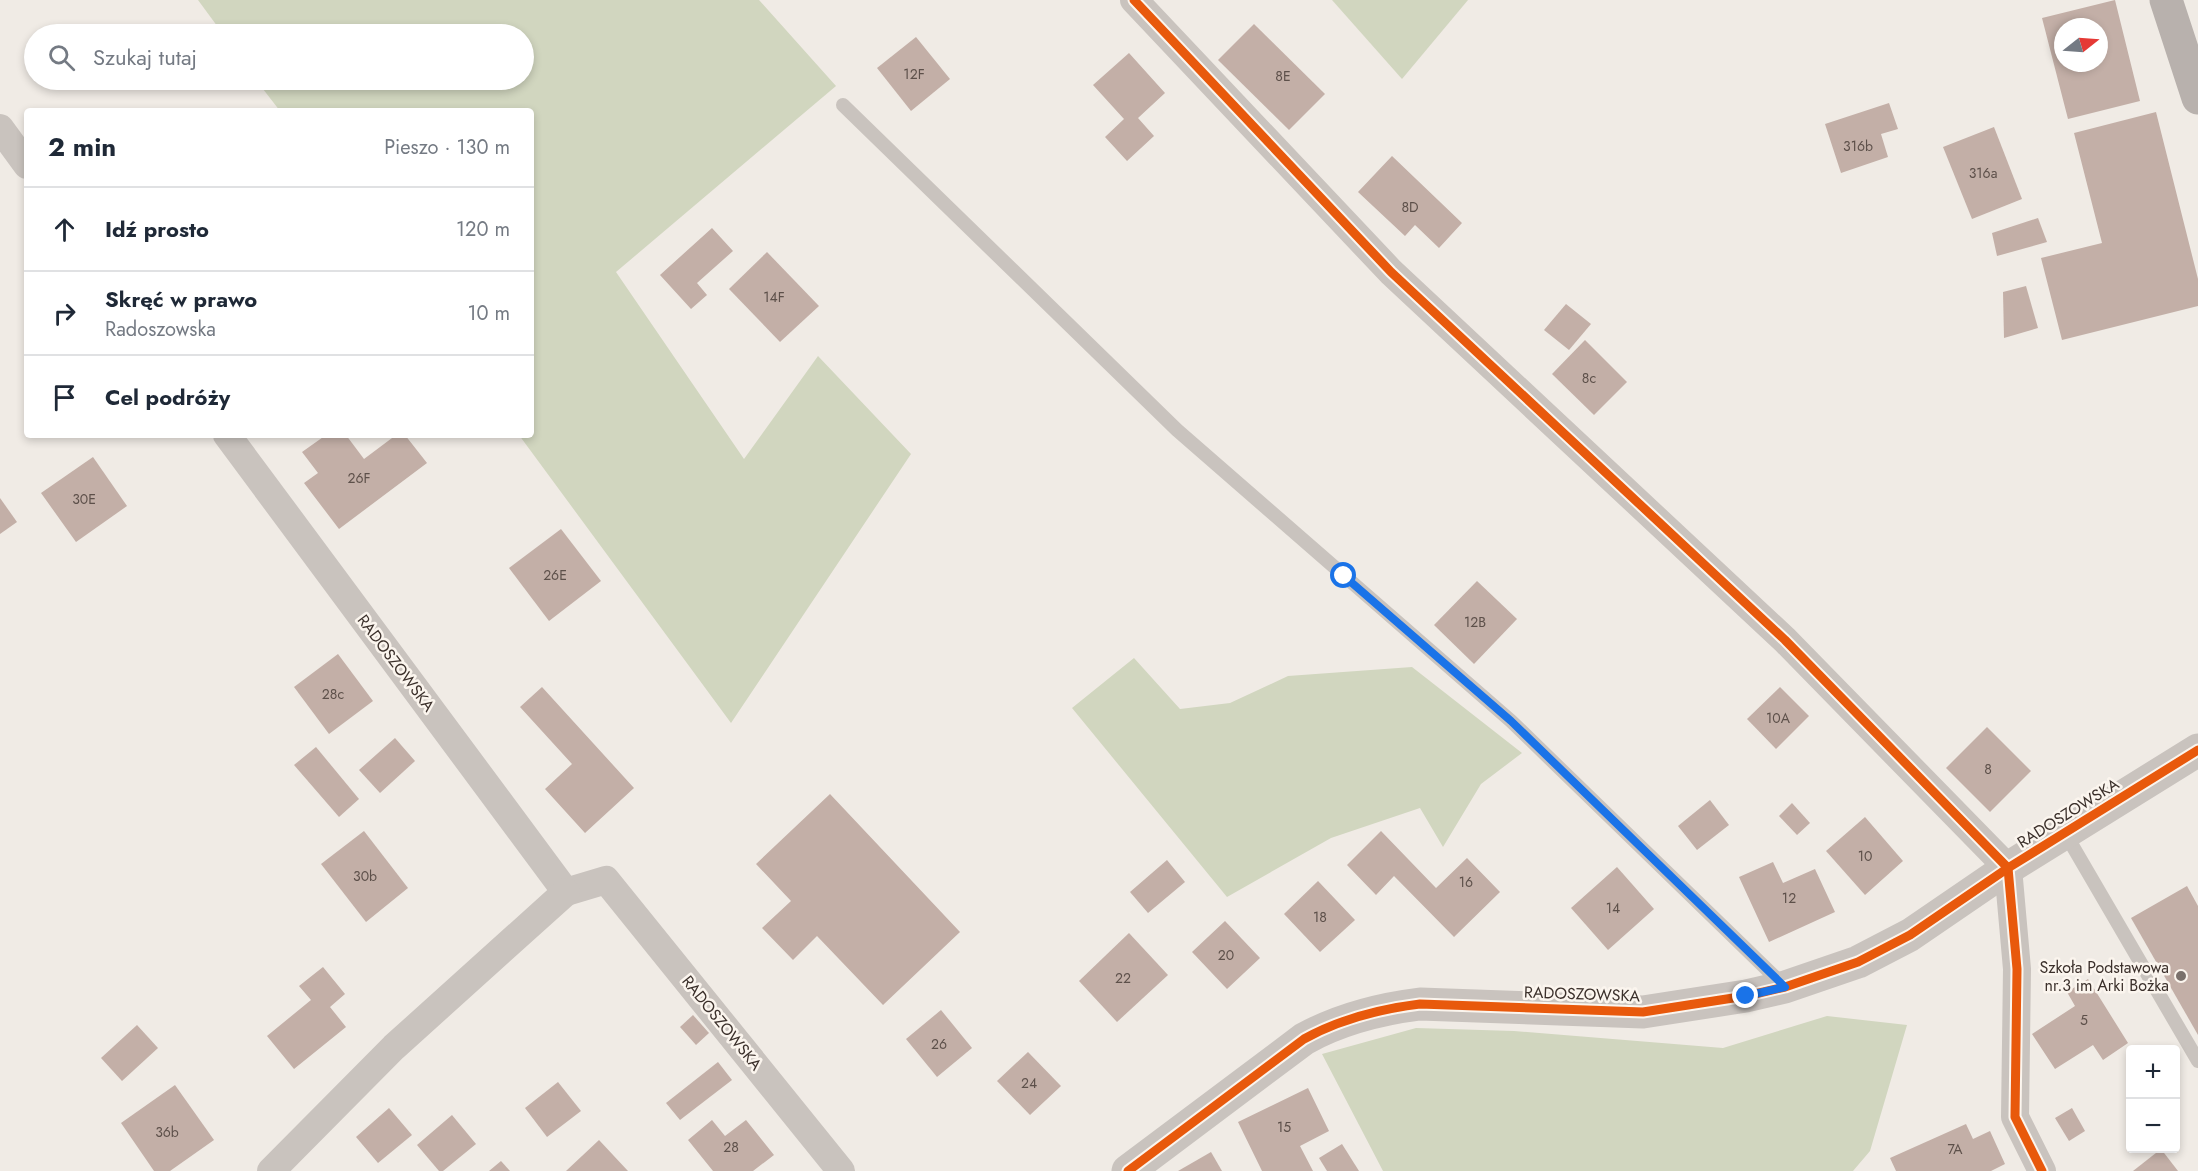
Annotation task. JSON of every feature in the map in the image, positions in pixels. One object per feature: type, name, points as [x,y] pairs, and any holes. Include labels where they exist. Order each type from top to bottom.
[{"type":"main road","points":[[2166,0],[2198,98]]},
{"type":"street","points":[[1134,0],[1390,272],[1785,640],[2008,868],[2017,969],[2015,1117],[2042,1171]]},
{"type":"street","points":[[0,128],[24,161]]},
{"type":"street","name":"RADOSZOWSKA","points":[[229,438],[566,892]]},
{"type":"street","name":"RADOSZOWSKA","points":[[1128,1171],[1304,1039],[1338,1024],[1376,1012],[1420,1004],[1643,1012],[1746,996],[1785,987],[1858,963],[1910,935],[2008,868],[2198,750]]},
{"type":"street","name":"RADOSZOWSKA","points":[[271,1171],[394,1047],[566,892],[606,880],[842,1171]]},
{"type":"lane","points":[[843,105],[1177,430],[1511,721],[1785,987]]},
{"type":"lane","points":[[2065,833],[2198,1061]]},
{"type":"green space","points":[[198,0],[759,0],[836,86],[616,272],[744,459],[818,356],[911,454],[731,723],[521,438],[534,438],[534,108],[278,108],[264,90],[534,90],[534,24],[216,24]]},
{"type":"green space","points":[[1332,0],[1468,0],[1402,79]]},
{"type":"green space","points":[[1134,658],[1180,709],[1230,703],[1288,676],[1412,667],[1522,753],[1481,784],[1443,847],[1420,808],[1331,838],[1227,897],[1072,708]]},
{"type":"green space","points":[[1827,1016],[1907,1025],[1870,1151],[1853,1171],[1383,1171],[1322,1054],[1416,1028],[1514,1031],[1723,1048]]},
{"type":"building","points":[[2115,0],[2140,101],[2068,119],[2056,72],[2108,72],[2108,18],[2054,18],[2054,65],[2042,18]]},
{"type":"building","points":[[1254,24],[1325,94],[1289,130],[1218,60]]},
{"type":"building","points":[[916,37],[950,79],[911,111],[877,68]]},
{"type":"building","points":[[1129,53],[1165,93],[1138,118],[1154,136],[1127,161],[1105,137],[1124,119],[1093,85]]},
{"type":"building","points":[[1889,103],[1898,129],[1881,134],[1888,157],[1841,173],[1825,124]]},
{"type":"building","points":[[2156,112],[2198,279],[2198,306],[2062,340],[2041,258],[2102,243],[2074,133]]},
{"type":"building","points":[[1994,127],[2022,199],[1972,219],[1943,147]]},
{"type":"building","points":[[1392,156],[1462,223],[1439,248],[1415,225],[1405,236],[1358,192]]},
{"type":"building","points":[[2038,218],[2047,242],[1997,256],[1992,233]]},
{"type":"building","points":[[712,228],[733,251],[697,283],[707,295],[691,309],[660,275]]},
{"type":"building","points":[[767,252],[819,306],[780,342],[729,289]]},
{"type":"building","points":[[2026,286],[2038,328],[2004,338],[2003,292]]},
{"type":"building","points":[[1566,304],[1591,324],[1569,350],[1544,330]]},
{"type":"building","points":[[1585,340],[1627,382],[1594,415],[1552,374]]},
{"type":"building","points":[[322,438],[348,438],[364,459],[392,438],[407,438],[427,463],[339,529],[304,483],[318,473],[302,452]]},
{"type":"building","points":[[93,457],[127,506],[76,542],[41,493]]},
{"type":"building","points":[[0,498],[17,522],[0,534]]},
{"type":"building","points":[[561,529],[601,581],[549,621],[509,568]]},
{"type":"building","points":[[1477,581],[1517,619],[1474,664],[1434,625]]},
{"type":"building","points":[[338,654],[373,701],[329,734],[294,687]]},
{"type":"building","points":[[542,687],[634,788],[585,833],[545,789],[572,764],[520,707]]},
{"type":"building","points":[[1780,687],[1809,716],[1776,749],[1747,719]]},
{"type":"building","points":[[1987,727],[2031,771],[1990,812],[1946,768]]},
{"type":"building","points":[[395,738],[415,761],[380,793],[359,770]]},
{"type":"building","points":[[316,747],[359,799],[339,817],[294,765]]},
{"type":"building","points":[[830,794],[960,932],[883,1005],[817,936],[793,960],[762,928],[791,901],[756,864]]},
{"type":"building","points":[[1710,800],[1729,825],[1697,850],[1678,826]]},
{"type":"building","points":[[1792,803],[1810,823],[1797,835],[1779,816]]},
{"type":"building","points":[[1865,817],[1903,861],[1865,895],[1826,851]]},
{"type":"building","points":[[364,831],[408,888],[366,922],[321,864]]},
{"type":"building","points":[[1381,831],[1436,888],[1467,858],[1500,892],[1454,937],[1394,876],[1376,895],[1347,865]]},
{"type":"building","points":[[1167,860],[1185,882],[1148,913],[1130,892]]},
{"type":"building","points":[[1773,862],[1783,883],[1815,869],[1835,912],[1769,942],[1739,877]]},
{"type":"building","points":[[1617,867],[1654,909],[1608,950],[1571,908]]},
{"type":"building","points":[[1318,881],[1355,920],[1320,952],[1284,914]]},
{"type":"building","name":"Szkoła Podstawowa nr.3 im Arki Bożka","points":[[2187,886],[2198,906],[2198,1035],[2131,918]]},
{"type":"building","points":[[1225,921],[1260,958],[1227,989],[1192,952]]},
{"type":"building","points":[[1129,933],[1168,975],[1117,1022],[1079,981]]},
{"type":"building","points":[[323,967],[345,994],[330,1007],[346,1027],[294,1069],[267,1036],[311,1000],[299,986]]},
{"type":"building","points":[[2088,979],[2128,1043],[2103,1060],[2093,1045],[2055,1069],[2032,1034],[2075,1006],[2067,992]]},
{"type":"building","points":[[941,1010],[972,1048],[937,1077],[906,1039]]},
{"type":"building","points":[[693,1015],[709,1033],[696,1045],[680,1027]]},
{"type":"building","points":[[137,1025],[158,1048],[122,1081],[101,1058]]},
{"type":"building","points":[[1028,1052],[1061,1086],[1030,1115],[997,1081]]},
{"type":"building","points":[[718,1062],[732,1080],[680,1120],[666,1103]]},
{"type":"building","points":[[558,1082],[581,1111],[547,1137],[525,1108]]},
{"type":"building","points":[[175,1085],[214,1140],[170,1171],[154,1171],[121,1123]]},
{"type":"building","points":[[1308,1088],[1329,1131],[1300,1146],[1313,1171],[1262,1171],[1238,1122]]},
{"type":"building","points":[[389,1108],[412,1135],[378,1163],[356,1137]]},
{"type":"building","points":[[2072,1108],[2085,1131],[2069,1141],[2055,1118]]},
{"type":"building","points":[[452,1115],[476,1144],[443,1171],[439,1171],[417,1145]]},
{"type":"building","points":[[712,1120],[725,1136],[746,1120],[774,1155],[753,1171],[713,1171],[688,1140]]},
{"type":"building","points":[[1966,1124],[1973,1139],[1990,1131],[2005,1164],[1991,1171],[1896,1171],[1890,1158]]},
{"type":"building","points":[[599,1140],[628,1171],[566,1171]]},
{"type":"building","points":[[1342,1144],[1359,1171],[1327,1171],[1319,1158]]},
{"type":"building","points":[[1211,1152],[1222,1171],[1178,1171]]},
{"type":"building","points":[[2156,1153],[2164,1153],[2178,1171],[2133,1171]]},
{"type":"building","points":[[501,1161],[510,1171],[489,1171]]},
{"type":"cycle path","points":[[1134,0],[1391,272],[1785,640],[2008,868],[2017,969],[2015,1117],[2042,1171]]},
{"type":"cycle path","points":[[1128,1171],[1304,1039],[1361,1016],[1420,1004],[1643,1012],[1746,996],[1785,987],[1858,962],[1910,935],[2008,868],[2198,750]]},
{"type":"place","name":"Szkoła Podstawowa nr.3 im Arki Bożka","points":[[2181,976]]},
{"type":"route","points":[[1344,576],[1511,721],[1785,987],[1746,996]]}]
